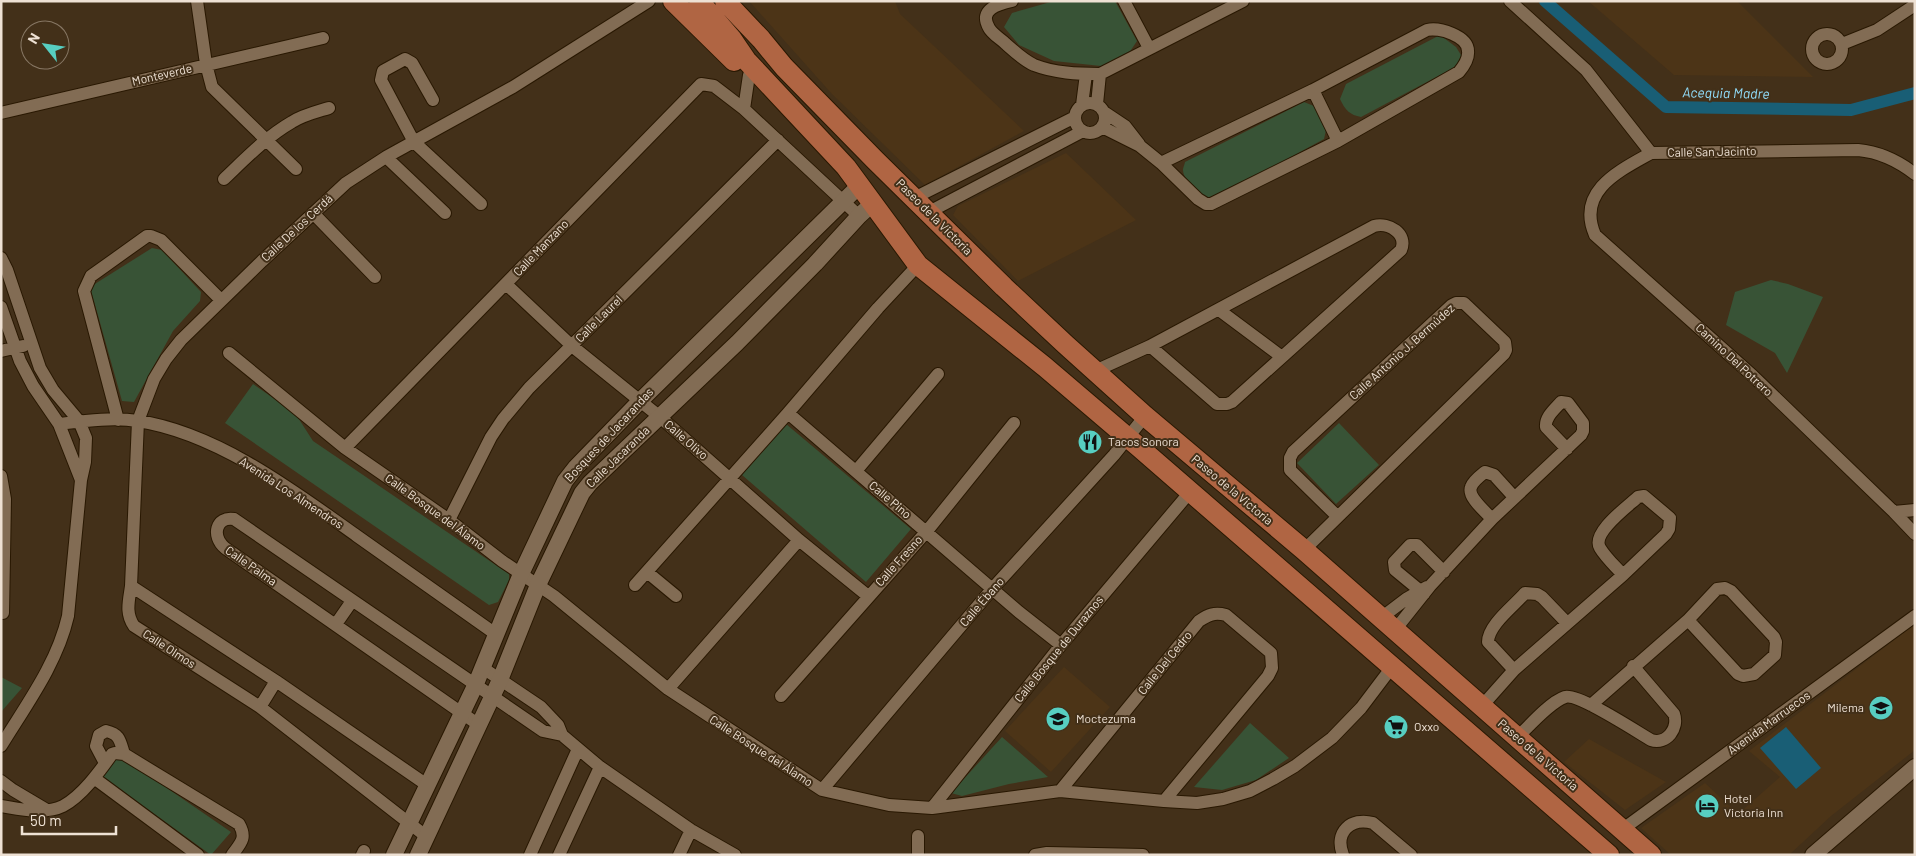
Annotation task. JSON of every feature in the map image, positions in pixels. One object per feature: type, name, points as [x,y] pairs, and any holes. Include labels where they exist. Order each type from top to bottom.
[{"type":"main road","points":[[673,1],[749,76],[802,136],[816,147],[831,152]]},
{"type":"main road","points":[[687,1],[731,38],[757,49],[784,67]]},
{"type":"main road","points":[[699,1],[731,38],[746,60],[860,185],[865,210],[918,265],[1045,367],[1609,855]]},
{"type":"main road","name":"Paseo de la Victoria","points":[[725,1],[761,39],[784,67],[875,160],[1004,287],[1095,371],[1145,416],[1304,550],[1652,855]]},
{"type":"main road","points":[[1045,367],[1066,344]]},
{"type":"street","points":[[197,1],[206,64],[212,87],[296,169]]},
{"type":"street","name":"Calle De los Cerdá","points":[[131,586],[138,421],[154,378],[181,340],[346,183],[386,157],[513,87],[649,1]]},
{"type":"street","points":[[1012,1],[997,4],[991,8],[987,16],[989,28],[1032,64],[1060,72],[1086,74],[1100,74],[1243,1]]},
{"type":"street","points":[[1124,1],[1149,48]]},
{"type":"street","name":"Calle San Jacinto","points":[[1510,1],[1586,70],[1651,153],[1874,151],[1888,157],[1915,174]]},
{"type":"street","points":[[1842,44],[1877,30],[1915,5]]},
{"type":"street","points":[[1100,74],[1101,108],[1105,117],[1102,127],[1093,133],[1083,131],[1076,124],[1075,117],[1078,108],[1082,105],[1087,103],[1101,108],[1125,126],[1140,146],[1198,200],[1211,204],[1338,141],[1459,72],[1465,65],[1468,49],[1466,45],[1446,31],[1433,28],[1426,30],[1313,90],[1160,163]]},
{"type":"street","name":"Monteverde","points":[[1,113],[323,38]]},
{"type":"street","points":[[433,100],[412,63],[405,59],[384,71],[381,80],[414,142],[481,204]]},
{"type":"street","points":[[1082,105],[1086,74]]},
{"type":"street","points":[[744,109],[749,76]]},
{"type":"street","name":"Calle Manzano","points":[[345,448],[701,84],[714,86],[744,109],[842,201],[865,210]]},
{"type":"street","points":[[1313,90],[1338,141]]},
{"type":"street","points":[[224,179],[266,139],[304,116],[329,108]]},
{"type":"street","points":[[914,198],[1075,117]]},
{"type":"street","points":[[1102,127],[1140,146]]},
{"type":"street","points":[[929,212],[1083,131]]},
{"type":"street","name":"Calle Laurel","points":[[449,520],[491,436],[529,388],[778,140]]},
{"type":"street","name":"Camino Del Potrero","points":[[1651,153],[1625,167],[1602,185],[1592,202],[1590,214],[1595,235],[1753,376],[1915,534]]},
{"type":"street","points":[[386,157],[446,213]]},
{"type":"street","name":"Bosques de Jacarandas","points":[[394,855],[475,686],[521,574],[565,481],[717,323],[860,185]]},
{"type":"street","name":"Calle Jacaranda","points":[[418,855],[500,680],[538,585],[582,493],[590,482],[738,343],[865,210]]},
{"type":"street","points":[[313,213],[375,277]]},
{"type":"street","points":[[1095,371],[1150,346],[1374,226],[1380,224],[1390,226],[1404,241],[1401,250],[1232,402],[1222,405],[1217,404],[1150,346]]},
{"type":"street","points":[[118,420],[84,291],[91,276],[147,236],[151,236],[161,240],[221,300]]},
{"type":"street","points":[[1,258],[7,270],[40,368],[53,390],[79,421],[84,431],[86,446],[68,616],[64,634],[58,651],[1,746]]},
{"type":"street","points":[[635,585],[918,265]]},
{"type":"street","name":"Calle Olivo","points":[[506,284],[572,346],[640,401],[799,540],[868,596]]},
{"type":"street","name":"Calle Antonio J. Bermúdez","points":[[1304,550],[1504,354],[1506,350],[1505,342],[1464,303],[1452,305],[1294,452],[1290,458],[1290,470],[1337,516]]},
{"type":"street","points":[[1,306],[5,331],[30,380],[59,424],[81,480]]},
{"type":"street","points":[[1219,310],[1282,357]]},
{"type":"street","points":[[717,323],[738,343]]},
{"type":"street","points":[[5,331],[25,326]]},
{"type":"street","points":[[1,351],[31,344]]},
{"type":"street","name":"Calle Bosque del Álamo","points":[[228,353],[345,448],[554,596],[668,689],[822,790],[889,805],[932,808],[1060,791],[1197,803],[1224,799],[1250,791],[1273,779],[1295,766],[1332,738],[1361,708],[1392,667]]},
{"type":"street","points":[[856,471],[938,374]]},
{"type":"street","points":[[1388,624],[1444,572],[1514,497],[1567,449],[1581,435],[1583,423],[1568,403],[1561,402],[1547,419],[1546,424],[1567,449]]},
{"type":"street","name":"Calle Pino","points":[[788,413],[1061,645]]},
{"type":"street","name":"Calle Ébano","points":[[822,790],[993,588],[1114,455],[1145,416]]},
{"type":"street","name":"Avenida Los Almendros","points":[[59,424],[79,421],[138,421],[183,432],[207,442],[243,461],[318,509],[497,635]]},
{"type":"street","name":"Calle Fresno","points":[[781,696],[926,531],[1014,423]]},
{"type":"street","points":[[1492,519],[1471,495],[1471,487],[1485,472],[1492,473],[1514,497]]},
{"type":"street","points":[[1,476],[4,487],[5,509],[2,586],[3,613]]},
{"type":"street","name":"Calle Bosque de Duraznos","points":[[932,808],[1061,645],[1190,492]]},
{"type":"street","points":[[1482,706],[1514,670],[1623,575],[1666,534],[1670,518],[1644,496],[1638,497],[1603,530],[1598,541],[1599,547],[1623,575]]},
{"type":"street","points":[[1894,512],[1915,510]]},
{"type":"street","name":"Calle Palma","points":[[479,725],[225,548],[216,539],[217,528],[226,519],[234,519],[543,731],[562,735]]},
{"type":"street","points":[[668,689],[799,540]]},
{"type":"street","points":[[1425,590],[1394,568],[1394,562],[1410,545],[1419,547],[1444,572]]},
{"type":"street","points":[[647,572],[676,596]]},
{"type":"street","points":[[131,586],[276,681],[427,785]]},
{"type":"street","name":"Calle Olmos","points":[[131,586],[128,608],[130,619],[134,626],[260,707],[427,837]]},
{"type":"street","points":[[1591,705],[1688,620],[1717,589],[1728,589],[1774,637],[1775,655],[1754,674],[1748,676],[1738,674],[1688,620]]},
{"type":"street","points":[[1388,624],[1425,590]]},
{"type":"street","points":[[1514,670],[1488,642],[1488,637],[1491,629],[1525,593],[1537,594],[1542,597],[1567,623]]},
{"type":"street","points":[[336,624],[352,601]]},
{"type":"street","name":"Calle Del Cedro","points":[[1060,791],[1199,621],[1209,614],[1218,613],[1226,615],[1271,653],[1272,668],[1268,676],[1164,801]]},
{"type":"street","name":"Avenida Marruecos","points":[[1623,829],[1915,616]]},
{"type":"street","points":[[1518,738],[1557,701],[1567,696],[1591,705],[1651,740],[1656,742],[1666,739],[1675,728],[1674,714],[1634,666]]},
{"type":"street","points":[[483,668],[542,707],[558,725],[562,735],[600,767],[691,830],[713,850],[735,855]]},
{"type":"street","points":[[260,707],[276,681]]},
{"type":"street","points":[[105,763],[96,746],[99,735],[106,731],[114,733],[120,739],[124,754]]},
{"type":"street","points":[[530,855],[578,749]]},
{"type":"street","points":[[13,790],[2,806],[29,811],[64,805],[94,778],[115,753],[124,754],[239,824],[243,830],[243,840],[232,855]]},
{"type":"street","points":[[559,855],[600,767]]},
{"type":"street","points":[[1813,855],[1915,767]]},
{"type":"street","points":[[94,778],[198,855]]},
{"type":"street","points":[[1,781],[45,809]]},
{"type":"street","points":[[1343,855],[1340,843],[1344,831],[1351,824],[1365,821],[1373,823],[1411,855]]},
{"type":"street","points":[[679,855],[691,830]]},
{"type":"street","points":[[918,836],[918,855]]},
{"type":"street","points":[[1035,855],[1047,852],[1142,855]]},
{"type":"shaded area","points":[[749,1],[895,1],[900,14],[1024,131],[925,185],[832,94]]},
{"type":"shaded area","points":[[1588,1],[1737,1],[1813,77],[1674,75]]},
{"type":"shaded area","points":[[1066,153],[1136,220],[1018,281],[953,215],[958,206]]},
{"type":"shaded area","points":[[1915,624],[1915,750],[1831,816],[1789,855],[1671,855],[1641,828],[1705,783],[1738,814],[1780,777],[1749,751]]},
{"type":"shaded area","name":"Moctezuma","points":[[1064,667],[1110,707],[1051,772],[1005,731]]},
{"type":"shaded area","points":[[1589,739],[1666,782],[1625,810],[1564,762]]},
{"type":"green space","points":[[1054,1],[1115,1],[1137,41],[1129,53],[1101,66],[1054,61],[1019,45],[1004,27],[1012,13]]},
{"type":"green space","points":[[1440,35],[1456,47],[1461,55],[1457,66],[1361,117],[1354,115],[1346,109],[1340,99],[1346,84]]},
{"type":"green space","points":[[1304,102],[1314,106],[1327,126],[1324,139],[1212,200],[1198,192],[1186,179],[1183,170],[1185,162]]},
{"type":"green space","points":[[152,248],[162,250],[201,292],[200,301],[173,331],[134,402],[122,401],[90,287]]},
{"type":"green space","points":[[1771,280],[1823,297],[1787,373],[1775,353],[1726,325],[1735,292]]},
{"type":"green space","points":[[253,384],[295,413],[313,441],[509,574],[509,580],[498,602],[489,605],[225,423]]},
{"type":"green space","points":[[1339,423],[1379,465],[1336,504],[1297,463]]},
{"type":"green space","points":[[786,424],[911,529],[866,582],[742,475]]},
{"type":"green space","points":[[1,677],[22,688],[1,712]]},
{"type":"green space","points":[[1250,723],[1289,758],[1256,780],[1222,790],[1194,787]]},
{"type":"green space","points":[[1002,737],[1048,777],[1009,784],[962,796],[951,793]]},
{"type":"green space","points":[[116,753],[231,832],[211,855],[102,776]]},
{"type":"water","points":[[1786,727],[1821,768],[1796,789],[1760,748]]},
{"type":"waterway","name":"Acequia Madre","points":[[1545,1],[1666,107],[1851,110],[1915,93]]},
{"type":"place","name":"Tacos Sonora","points":[[1090,442]]},
{"type":"place","name":"Milema","points":[[1881,708]]},
{"type":"place","name":"Moctezuma","points":[[1058,719]]},
{"type":"place","name":"Oxxo","points":[[1396,727]]},
{"type":"place","name":"Hotel Victoria Inn","points":[[1707,806]]}]
